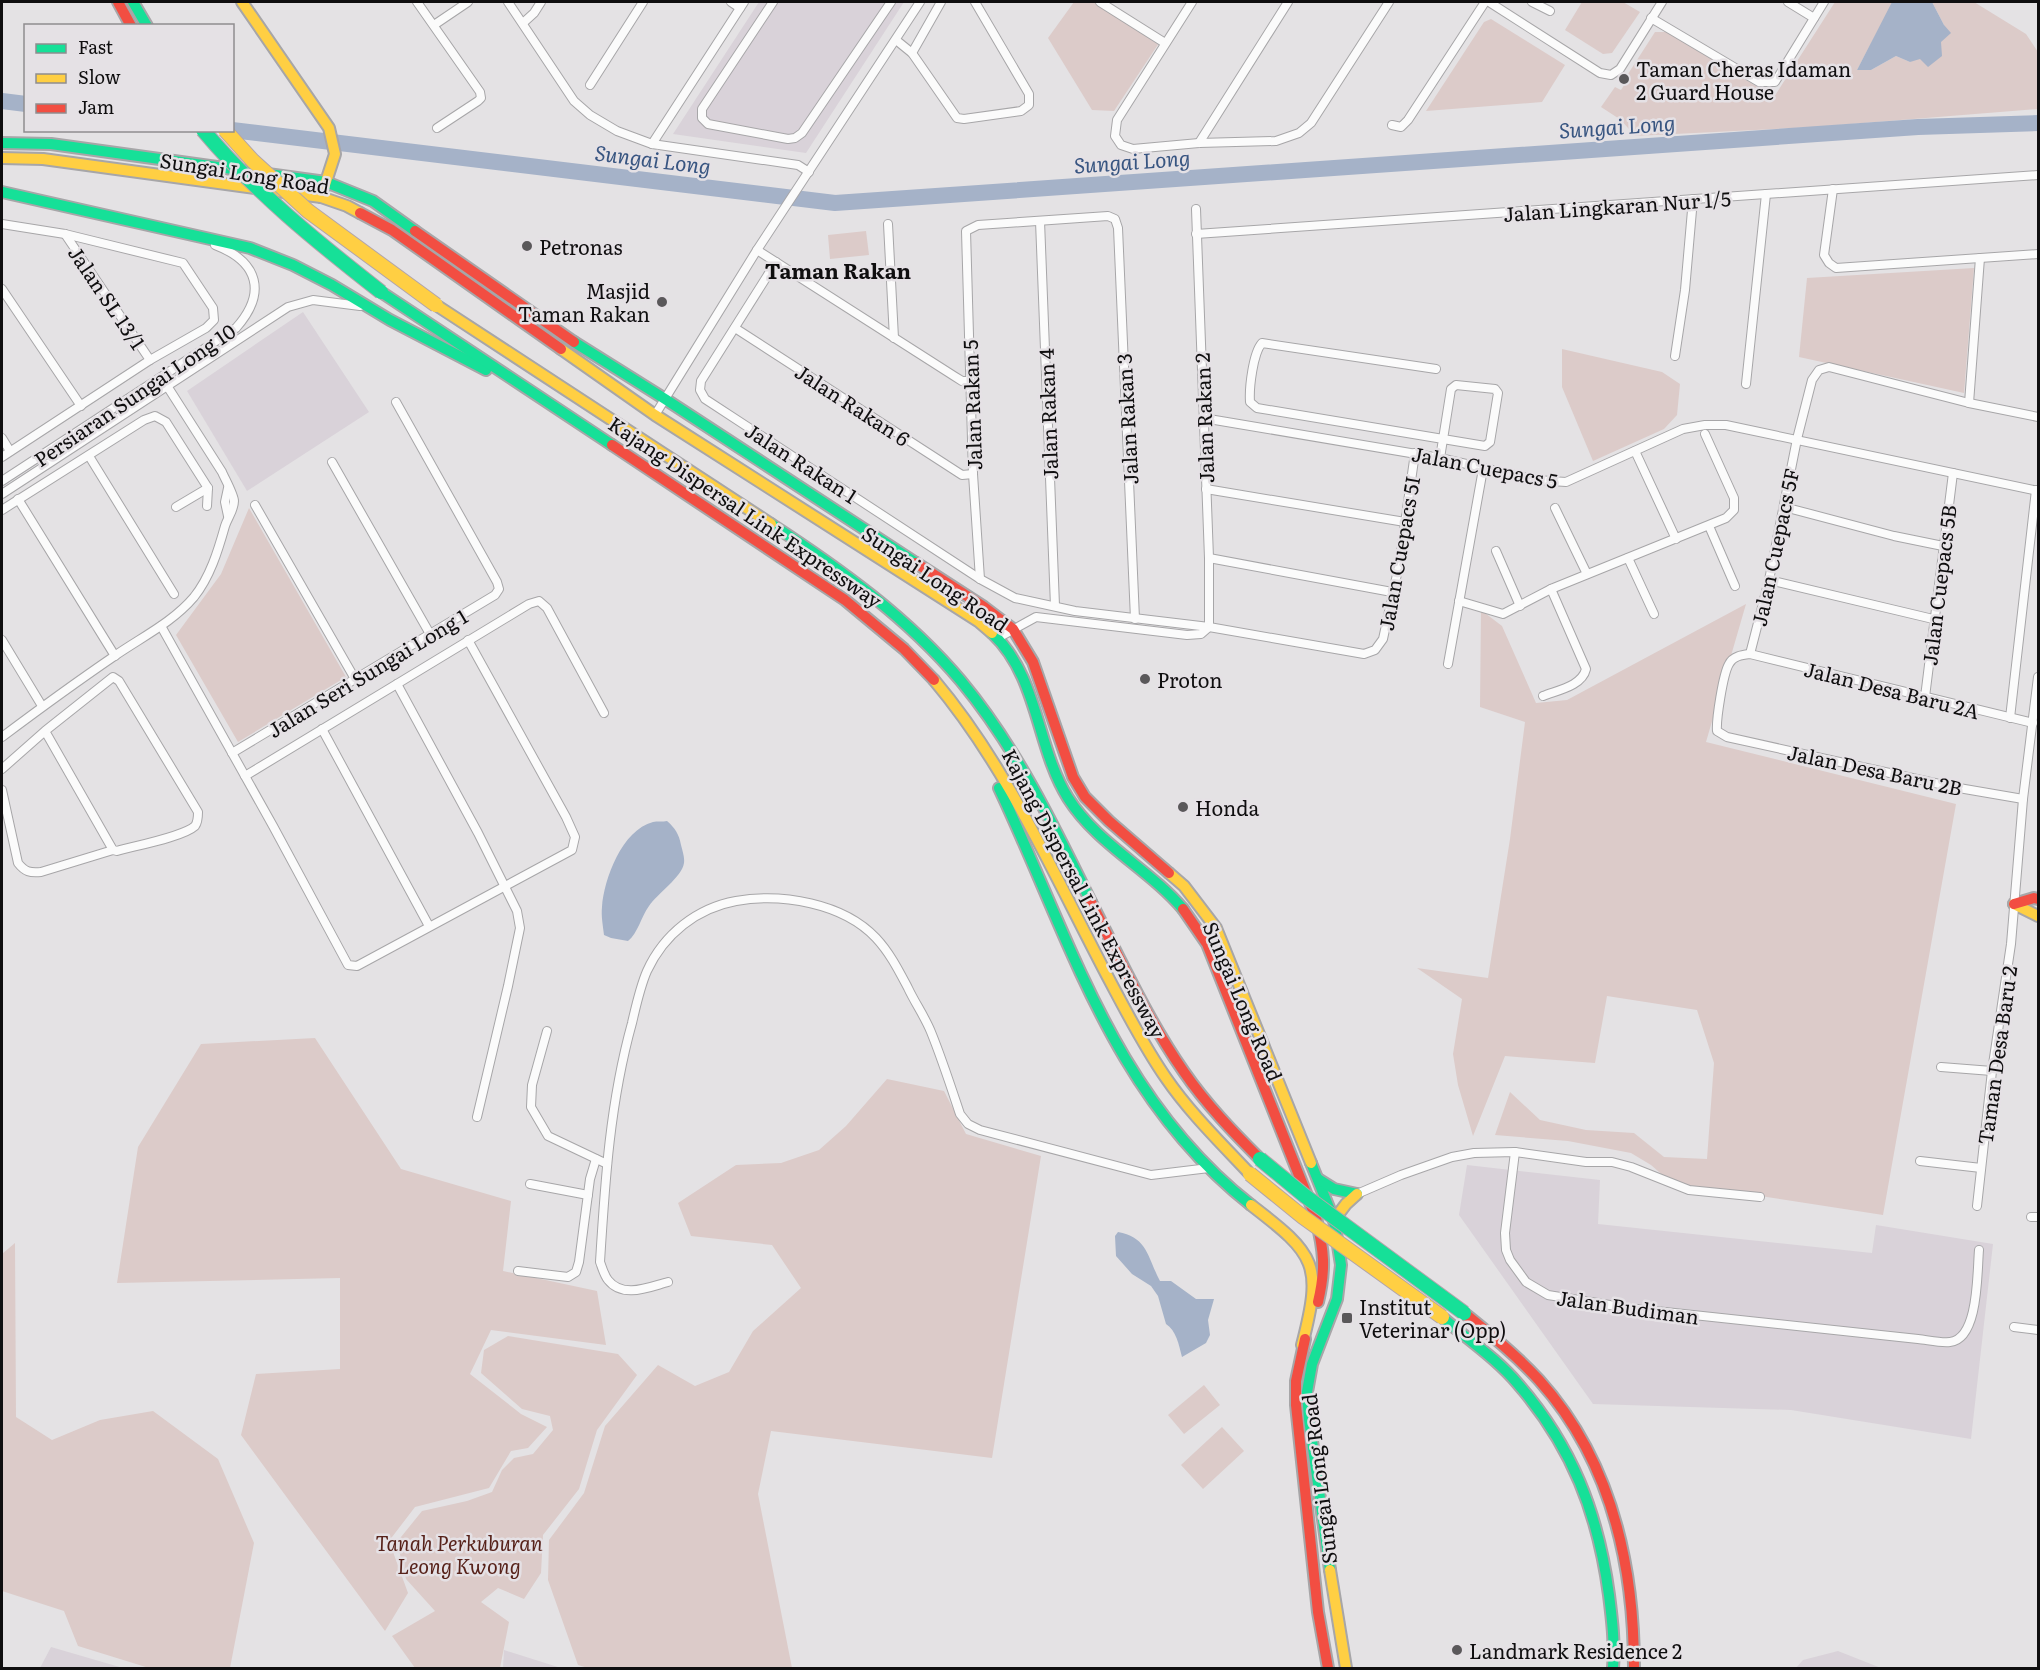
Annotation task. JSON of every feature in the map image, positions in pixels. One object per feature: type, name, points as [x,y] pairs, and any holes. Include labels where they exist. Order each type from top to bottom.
[{"type":"main road","points":[[118,2],[130,24]]},
{"type":"main road","points":[[133,2],[146,24]]},
{"type":"main road","points":[[242,2],[329,128],[335,154],[321,197]]},
{"type":"main road","name":"Kajang Dispersal Link Expressway","points":[[205,132],[238,172],[278,211],[381,292],[845,600],[894,641],[934,680],[970,727],[1026,816],[1128,1015],[1157,1065],[1192,1113],[1250,1174],[1303,1216],[1442,1317],[1516,1382],[1550,1425],[1576,1469],[1594,1514],[1607,1569],[1616,1646],[1613,1668]]},
{"type":"main road","name":"Kajang Dispersal Link Expressway","points":[[227,132],[253,161],[308,211],[436,305],[829,563],[881,602],[948,665],[980,705],[1041,803],[1144,1007],[1173,1057],[1196,1090],[1260,1159],[1305,1196],[1464,1312],[1528,1368],[1559,1404],[1583,1439],[1603,1481],[1618,1524],[1634,1621],[1634,1668]]},
{"type":"main road","name":"Sungai Long Road","points":[[2,143],[51,144],[326,182],[373,201],[567,338],[665,399],[995,614],[1012,629],[1033,662],[1073,777],[1085,797],[1109,822],[1184,886],[1216,928],[1335,1220],[1341,1250],[1341,1274],[1335,1309],[1315,1351],[1308,1383],[1308,1403],[1320,1508],[1346,1668]]},
{"type":"main road","name":"Sungai Long Road","points":[[2,158],[43,159],[321,197],[347,206],[392,230],[655,415],[978,621],[998,638],[1020,670],[1058,779],[1071,803],[1106,840],[1175,899],[1207,944],[1316,1218],[1324,1252],[1323,1281],[1316,1312],[1302,1345],[1296,1381],[1296,1405],[1318,1612],[1328,1668]]},
{"type":"main road","points":[[2,192],[250,248],[293,265],[463,360],[526,388]]},
{"type":"main road","points":[[970,727],[1014,819],[1092,998],[1119,1049],[1168,1120],[1211,1168],[1231,1189],[1295,1240],[1307,1257],[1313,1273],[1315,1291],[1302,1345]]},
{"type":"main road","points":[[2014,904],[2038,899]]},
{"type":"main road","points":[[2014,904],[2038,916]]},
{"type":"main road","points":[[1318,1179],[1334,1189],[1357,1194]]},
{"type":"main road","points":[[1335,1220],[1346,1204],[1357,1194]]},
{"type":"street","points":[[417,2],[480,92],[481,98],[437,128]]},
{"type":"street","points":[[434,25],[468,2]]},
{"type":"street","points":[[508,2],[574,101],[590,115],[617,131],[652,144],[798,165],[809,172]]},
{"type":"street","points":[[523,23],[534,13],[541,2]]},
{"type":"street","points":[[590,85],[643,2]]},
{"type":"street","points":[[652,144],[742,5],[731,2]]},
{"type":"street","points":[[773,2],[702,109],[702,118],[708,124],[788,139],[795,138],[802,133],[891,2]]},
{"type":"street","points":[[655,415],[757,250],[920,2]]},
{"type":"street","points":[[912,53],[941,2]]},
{"type":"street","points":[[896,40],[912,53],[957,118],[1021,111],[1029,105],[1029,94],[975,2]]},
{"type":"street","points":[[1100,2],[1165,43]]},
{"type":"street","points":[[1192,2],[1117,120],[1115,136],[1121,145],[1133,149],[1199,143],[1276,141],[1299,133],[1311,123],[1389,2]]},
{"type":"street","points":[[1199,143],[1288,2]]},
{"type":"street","points":[[1392,125],[1401,127],[1408,120],[1487,2],[1600,73],[1611,75],[1620,69],[1662,2]]},
{"type":"street","points":[[1532,2],[1550,11]]},
{"type":"street","points":[[1788,2],[1814,18]]},
{"type":"street","points":[[1652,18],[1759,82],[1775,82],[1824,2]]},
{"type":"street","name":"Jalan Lingkaran Nur 1/5","points":[[1196,234],[2038,175]]},
{"type":"street","points":[[1833,189],[1824,255],[1836,268],[2038,254]]},
{"type":"street","points":[[1746,384],[1766,194]]},
{"type":"street","points":[[1676,356],[1685,290],[1693,199]]},
{"type":"street","name":"Jalan Rakan 2","points":[[1196,209],[1209,558],[1209,627]]},
{"type":"street","name":"Jalan Rakan 3","points":[[1040,222],[1108,216],[1115,219],[1118,228],[1135,619]]},
{"type":"street","name":"Jalan Rakan 5","points":[[980,579],[973,474],[966,231],[978,225],[1040,222]]},
{"type":"street","name":"Jalan Rakan 4","points":[[1040,222],[1055,606]]},
{"type":"street","points":[[2,224],[65,234],[183,263],[213,308],[214,320],[206,328],[150,360],[2,457]]},
{"type":"street","points":[[888,224],[894,338]]},
{"type":"street","name":"Persiaran Sungai Long 10","points":[[2,481],[236,328],[250,309],[255,294],[255,280],[245,262],[222,248],[181,231]]},
{"type":"street","name":"Jalan SL 13/1","points":[[65,234],[150,360]]},
{"type":"street","points":[[757,250],[962,381],[970,381]]},
{"type":"street","points":[[1980,258],[1969,402],[2038,417]]},
{"type":"street","points":[[735,327],[776,262]]},
{"type":"street","points":[[2,289],[81,406]]},
{"type":"street","name":"Persiaran Sungai Long 10","points":[[2,494],[288,307],[313,300],[368,307]]},
{"type":"street","name":"Jalan Rakan 1","points":[[735,327],[701,381],[700,390],[705,399],[980,579],[1015,598],[1135,619],[1209,627],[1364,654],[1375,650]]},
{"type":"street","name":"Jalan Rakan 6","points":[[735,327],[962,475],[973,474]]},
{"type":"street","points":[[1436,369],[1262,344],[1258,350],[1249,387],[1250,402],[1257,408],[1442,438],[1485,446],[1490,442],[1498,393],[1495,389],[1456,385],[1451,389],[1442,438],[1440,458]]},
{"type":"street","name":"Jalan Cuepacs 5F","points":[[1750,654],[1769,580],[1797,439],[1812,380],[1819,370],[1829,367],[1969,402]]},
{"type":"street","points":[[2,737],[42,706],[161,626],[194,597],[217,555],[228,516],[225,502],[228,488],[222,472],[162,378]]},
{"type":"street","name":"Jalan Seri Sungai Long 1","points":[[232,753],[495,595],[499,589],[396,402]]},
{"type":"street","points":[[2,510],[144,420],[154,416],[166,422],[208,488],[207,506]]},
{"type":"street","name":"Jalan Cuepacs 5","points":[[1203,418],[1415,453],[1547,482],[1566,482],[1683,429],[1706,425],[1725,425],[2037,491]]},
{"type":"street","points":[[1459,601],[1503,614],[1551,589],[1726,518],[1734,510],[1734,498],[1705,434]]},
{"type":"street","points":[[2,438],[10,451]]},
{"type":"street","points":[[1635,451],[1676,539]]},
{"type":"street","name":"Jalan Cuepacs 5I","points":[[1375,650],[1383,639],[1399,565],[1415,453]]},
{"type":"street","points":[[89,456],[174,594]]},
{"type":"street","points":[[332,462],[430,634]]},
{"type":"street","points":[[1448,664],[1483,469]]},
{"type":"street","name":"Jalan Cuepacs 5B","points":[[1925,697],[1953,472]]},
{"type":"street","points":[[176,507],[208,488]]},
{"type":"street","points":[[1206,489],[1405,522]]},
{"type":"street","points":[[2010,718],[2037,491]]},
{"type":"street","points":[[18,499],[115,656]]},
{"type":"street","points":[[255,505],[355,679]]},
{"type":"street","points":[[1784,507],[1894,536],[1943,546]]},
{"type":"street","points":[[1555,508],[1587,574]]},
{"type":"street","points":[[1709,526],[1735,586]]},
{"type":"street","points":[[1496,551],[1520,606]]},
{"type":"street","points":[[1209,558],[1392,592]]},
{"type":"street","points":[[1628,558],[1654,614]]},
{"type":"street","points":[[1769,580],[1934,619]]},
{"type":"street","points":[[1543,696],[1574,683],[1584,676],[1586,669],[1551,589]]},
{"type":"street","points":[[245,776],[468,640],[529,604],[539,601],[548,608],[604,713]]},
{"type":"street","points":[[998,638],[1036,617],[1187,635],[1201,634],[1209,627]]},
{"type":"street","points":[[161,626],[348,965],[357,966],[572,850],[575,837],[566,817],[468,640]]},
{"type":"street","points":[[2,640],[42,706]]},
{"type":"street","name":"Jalan Desa Baru 2A","points":[[1750,654],[2033,723]]},
{"type":"street","name":"Jalan Desa Baru 2B","points":[[1750,654],[1737,656],[1729,663],[1716,719],[1717,731],[1727,736],[1953,786],[2023,799]]},
{"type":"street","name":"Taman Desa Baru 2","points":[[1977,1206],[1992,1071],[2011,944],[2023,799],[2038,677]]},
{"type":"street","points":[[2,769],[111,678],[116,679],[198,812],[198,820],[195,826],[182,833],[31,873],[24,870],[18,863],[2,790]]},
{"type":"street","points":[[397,684],[517,910],[520,928],[477,1117]]},
{"type":"street","points":[[322,729],[429,926]]},
{"type":"street","points":[[45,731],[113,850]]},
{"type":"street","points":[[668,1282],[638,1290],[624,1290],[608,1280],[600,1262],[607,1164],[620,1065],[647,971],[664,943],[680,927],[705,910],[754,898],[793,899],[837,911],[875,936],[895,964],[930,1031],[960,1114],[968,1125],[1151,1175],[1211,1168]]},
{"type":"street","points":[[547,1031],[532,1086],[531,1107],[548,1136],[607,1164]]},
{"type":"street","points":[[1941,1067],[1992,1071]]},
{"type":"street","points":[[1357,1194],[1452,1157],[1474,1153],[1515,1152],[1586,1162],[1612,1162],[1689,1190],[1760,1197]]},
{"type":"street","name":"Jalan Budiman","points":[[1515,1152],[1505,1233],[1506,1250],[1510,1260],[1526,1282],[1548,1295],[1628,1308],[1952,1342],[1962,1337],[1968,1330],[1972,1319],[1979,1250]]},
{"type":"street","points":[[518,1270],[567,1277],[576,1272],[596,1159]]},
{"type":"street","points":[[1920,1161],[1981,1167]]},
{"type":"street","points":[[530,1184],[588,1195]]},
{"type":"street","points":[[2014,1327],[2038,1330]]},
{"type":"shaded area","points":[[759,2],[904,2],[806,153],[673,134]]},
{"type":"shaded area","points":[[303,312],[369,412],[247,491],[187,391]]},
{"type":"shaded area","points":[[1467,1165],[1600,1180],[1598,1224],[1872,1253],[1876,1225],[1993,1244],[1971,1439],[1791,1410],[1593,1404],[1459,1215]]},
{"type":"shaded area","points":[[51,1647],[123,1668],[40,1668]]},
{"type":"shaded area","points":[[504,1650],[561,1668],[503,1668]]},
{"type":"shaded area","points":[[1838,1651],[1881,1668],[1796,1668],[1803,1660]]},
{"type":"green space","points":[[1074,2],[1094,2],[1159,43],[1114,111],[1092,110],[1048,38]]},
{"type":"green space","points":[[1582,2],[1623,2],[1640,12],[1612,53],[1603,54],[1565,30]]},
{"type":"green space","points":[[1835,2],[1893,2],[1857,70],[1871,70],[1896,56],[1910,62],[1941,42],[1944,25],[1932,2],[1974,2],[2026,34],[2038,52],[2038,109],[1814,127],[1635,136],[1621,120],[1601,107],[1615,87],[1621,90],[1630,76],[1628,74],[1655,32],[1667,32],[1774,97]]},
{"type":"green space","points":[[1491,19],[1565,65],[1542,102],[1426,111],[1484,22]]},
{"type":"green space","points":[[866,231],[869,255],[830,259],[828,235]]},
{"type":"green space","points":[[1974,268],[1964,393],[1799,357],[1807,278]]},
{"type":"green space","points":[[1562,349],[1662,372],[1680,384],[1677,415],[1664,429],[1593,461],[1562,387]]},
{"type":"green space","points":[[249,508],[346,677],[238,742],[176,635],[221,574]]},
{"type":"green space","points":[[1746,604],[1706,742],[1956,804],[1883,1215],[1674,1185],[1651,1165],[1631,1153],[1568,1141],[1495,1135],[1510,1092],[1540,1120],[1586,1130],[1634,1133],[1664,1157],[1707,1159],[1714,1063],[1697,1010],[1607,996],[1595,1063],[1505,1056],[1473,1136],[1458,1085],[1453,1054],[1462,999],[1417,968],[1488,978],[1510,839],[1525,722],[1480,707],[1481,610],[1502,626],[1536,703],[1567,700]]},
{"type":"green space","points":[[315,1038],[401,1169],[511,1201],[503,1271],[597,1291],[606,1345],[491,1330],[470,1374],[521,1414],[547,1427],[528,1448],[511,1451],[489,1488],[415,1507],[389,1541],[408,1593],[385,1631],[241,1435],[256,1374],[340,1369],[340,1278],[117,1283],[138,1147],[201,1044]]},
{"type":"green space","points":[[887,1079],[944,1091],[966,1134],[1041,1156],[992,1458],[771,1431],[758,1494],[792,1668],[588,1668],[578,1665],[548,1580],[549,1540],[584,1493],[605,1426],[658,1365],[695,1386],[729,1372],[753,1331],[801,1288],[772,1245],[691,1236],[678,1203],[736,1165],[781,1163],[819,1150],[846,1126]]},
{"type":"green space","points":[[15,1243],[16,1417],[52,1440],[100,1420],[153,1411],[218,1459],[254,1543],[230,1668],[149,1668],[78,1646],[64,1611],[2,1591],[2,1254]]},
{"type":"green space","name":"Tanah Perkuburan Leong Kwong","points":[[508,1336],[618,1354],[637,1375],[597,1430],[579,1489],[543,1535],[541,1573],[524,1599],[498,1588],[481,1602],[509,1622],[500,1668],[415,1668],[392,1636],[435,1611],[406,1579],[397,1542],[422,1511],[467,1501],[492,1492],[502,1470],[514,1458],[533,1454],[553,1430],[550,1416],[522,1409],[481,1373],[484,1350]]},
{"type":"green space","points":[[1204,1385],[1220,1405],[1184,1434],[1168,1415]]},
{"type":"green space","points":[[1222,1427],[1244,1451],[1203,1489],[1181,1465]]},
{"type":"water","points":[[1892,2],[1932,2],[1951,33],[1941,42],[1942,56],[1928,67],[1920,59],[1910,62],[1896,56],[1871,70],[1857,70]]},
{"type":"water","points":[[667,821],[679,838],[684,859],[679,874],[649,906],[628,941],[604,935],[603,896],[617,857],[632,835],[642,827],[653,822]]},
{"type":"water","points":[[1118,1232],[1136,1239],[1141,1244],[1160,1281],[1171,1281],[1196,1299],[1214,1299],[1208,1320],[1210,1335],[1206,1343],[1182,1357],[1175,1334],[1166,1324],[1158,1296],[1151,1286],[1132,1274],[1116,1256],[1115,1236]]},
{"type":"waterway","name":"Sungai Long","points":[[2,101],[24,104]]},
{"type":"waterway","name":"Sungai Long","points":[[234,130],[835,203],[1918,127],[2038,123]]},
{"type":"traffic: fast","points":[[133,2],[146,24]]},
{"type":"traffic: fast","points":[[205,132],[265,195],[310,235],[381,292]]},
{"type":"traffic: fast","points":[[2,143],[51,144],[326,182],[373,201],[415,231]]},
{"type":"traffic: fast","points":[[2,192],[250,248],[293,265],[332,285],[390,320],[486,370]]},
{"type":"traffic: fast","points":[[381,292],[612,445]]},
{"type":"traffic: fast","points":[[574,342],[916,563]]},
{"type":"traffic: fast","points":[[771,524],[872,596],[919,636],[961,681],[981,706],[1017,760],[1091,902]]},
{"type":"traffic: fast","points":[[992,633],[1019,670],[1057,778],[1068,798],[1093,829],[1155,881],[1183,909]]},
{"type":"traffic: fast","points":[[999,788],[1074,957],[1129,1065],[1163,1115],[1203,1162],[1251,1205]]},
{"type":"traffic: fast","points":[[1260,1159],[1305,1196],[1464,1313]]},
{"type":"traffic: fast","points":[[1311,1163],[1334,1220],[1341,1265],[1337,1299],[1312,1364],[1307,1392],[1330,1570]]},
{"type":"traffic: fast","points":[[1318,1179],[1334,1189],[1357,1194]]},
{"type":"traffic: fast","points":[[1442,1317],[1491,1357],[1518,1384],[1537,1408],[1568,1456],[1580,1482],[1598,1536],[1609,1595],[1614,1649],[1613,1668]]},
{"type":"traffic: slow","points":[[242,2],[329,128],[335,154],[321,197]]},
{"type":"traffic: slow","points":[[227,132],[253,161],[308,211],[436,305]]},
{"type":"traffic: slow","points":[[2,158],[43,159],[321,197],[360,213]]},
{"type":"traffic: slow","points":[[436,305],[771,524]]},
{"type":"traffic: slow","points":[[561,349],[655,415],[978,621],[992,633]]},
{"type":"traffic: slow","points":[[934,680],[961,715],[1009,788],[1158,1067],[1195,1116],[1250,1174]]},
{"type":"traffic: slow","points":[[1169,873],[1184,886],[1216,928],[1311,1163]]},
{"type":"traffic: slow","points":[[2014,904],[2038,916]]},
{"type":"traffic: slow","points":[[1250,1174],[1303,1217],[1442,1317]]},
{"type":"traffic: slow","points":[[1334,1220],[1357,1194]]},
{"type":"traffic: slow","points":[[1251,1205],[1289,1237],[1309,1263],[1312,1296],[1302,1345]]},
{"type":"traffic: slow","points":[[1330,1570],[1346,1668]]},
{"type":"traffic: jam","points":[[118,2],[130,24]]},
{"type":"traffic: jam","points":[[360,213],[392,230],[561,349]]},
{"type":"traffic: jam","points":[[415,231],[574,342]]},
{"type":"traffic: jam","points":[[612,445],[845,600],[904,649],[934,680]]},
{"type":"traffic: jam","points":[[916,563],[984,607],[1013,629],[1033,662],[1073,777],[1085,797],[1169,873]]},
{"type":"traffic: jam","points":[[2014,904],[2038,899]]},
{"type":"traffic: jam","points":[[1091,902],[1134,989],[1192,1084],[1260,1159]]},
{"type":"traffic: jam","points":[[1183,909],[1207,944],[1316,1218],[1323,1260],[1318,1302]]},
{"type":"traffic: jam","points":[[1464,1313],[1512,1353],[1539,1380],[1564,1411],[1601,1479],[1614,1515],[1623,1552],[1633,1629],[1634,1668]]},
{"type":"traffic: jam","points":[[1305,1339],[1296,1381],[1296,1405],[1318,1612],[1328,1668]]},
{"type":"place","name":"Taman Cheras Idaman 2 Guard House","points":[[1624,79]]},
{"type":"place","name":"Petronas","points":[[527,246]]},
{"type":"place","name":"Masjid Taman Rakan","points":[[662,302]]},
{"type":"place","name":"Proton","points":[[1145,679]]},
{"type":"place","name":"Honda","points":[[1183,807]]},
{"type":"place","name":"Institut Veterinar (Opp)","points":[[1347,1318]]},
{"type":"place","name":"Landmark Residence 2","points":[[1457,1650]]},
{"type":"district","name":"Taman Rakan","points":[[838,269]]}]
